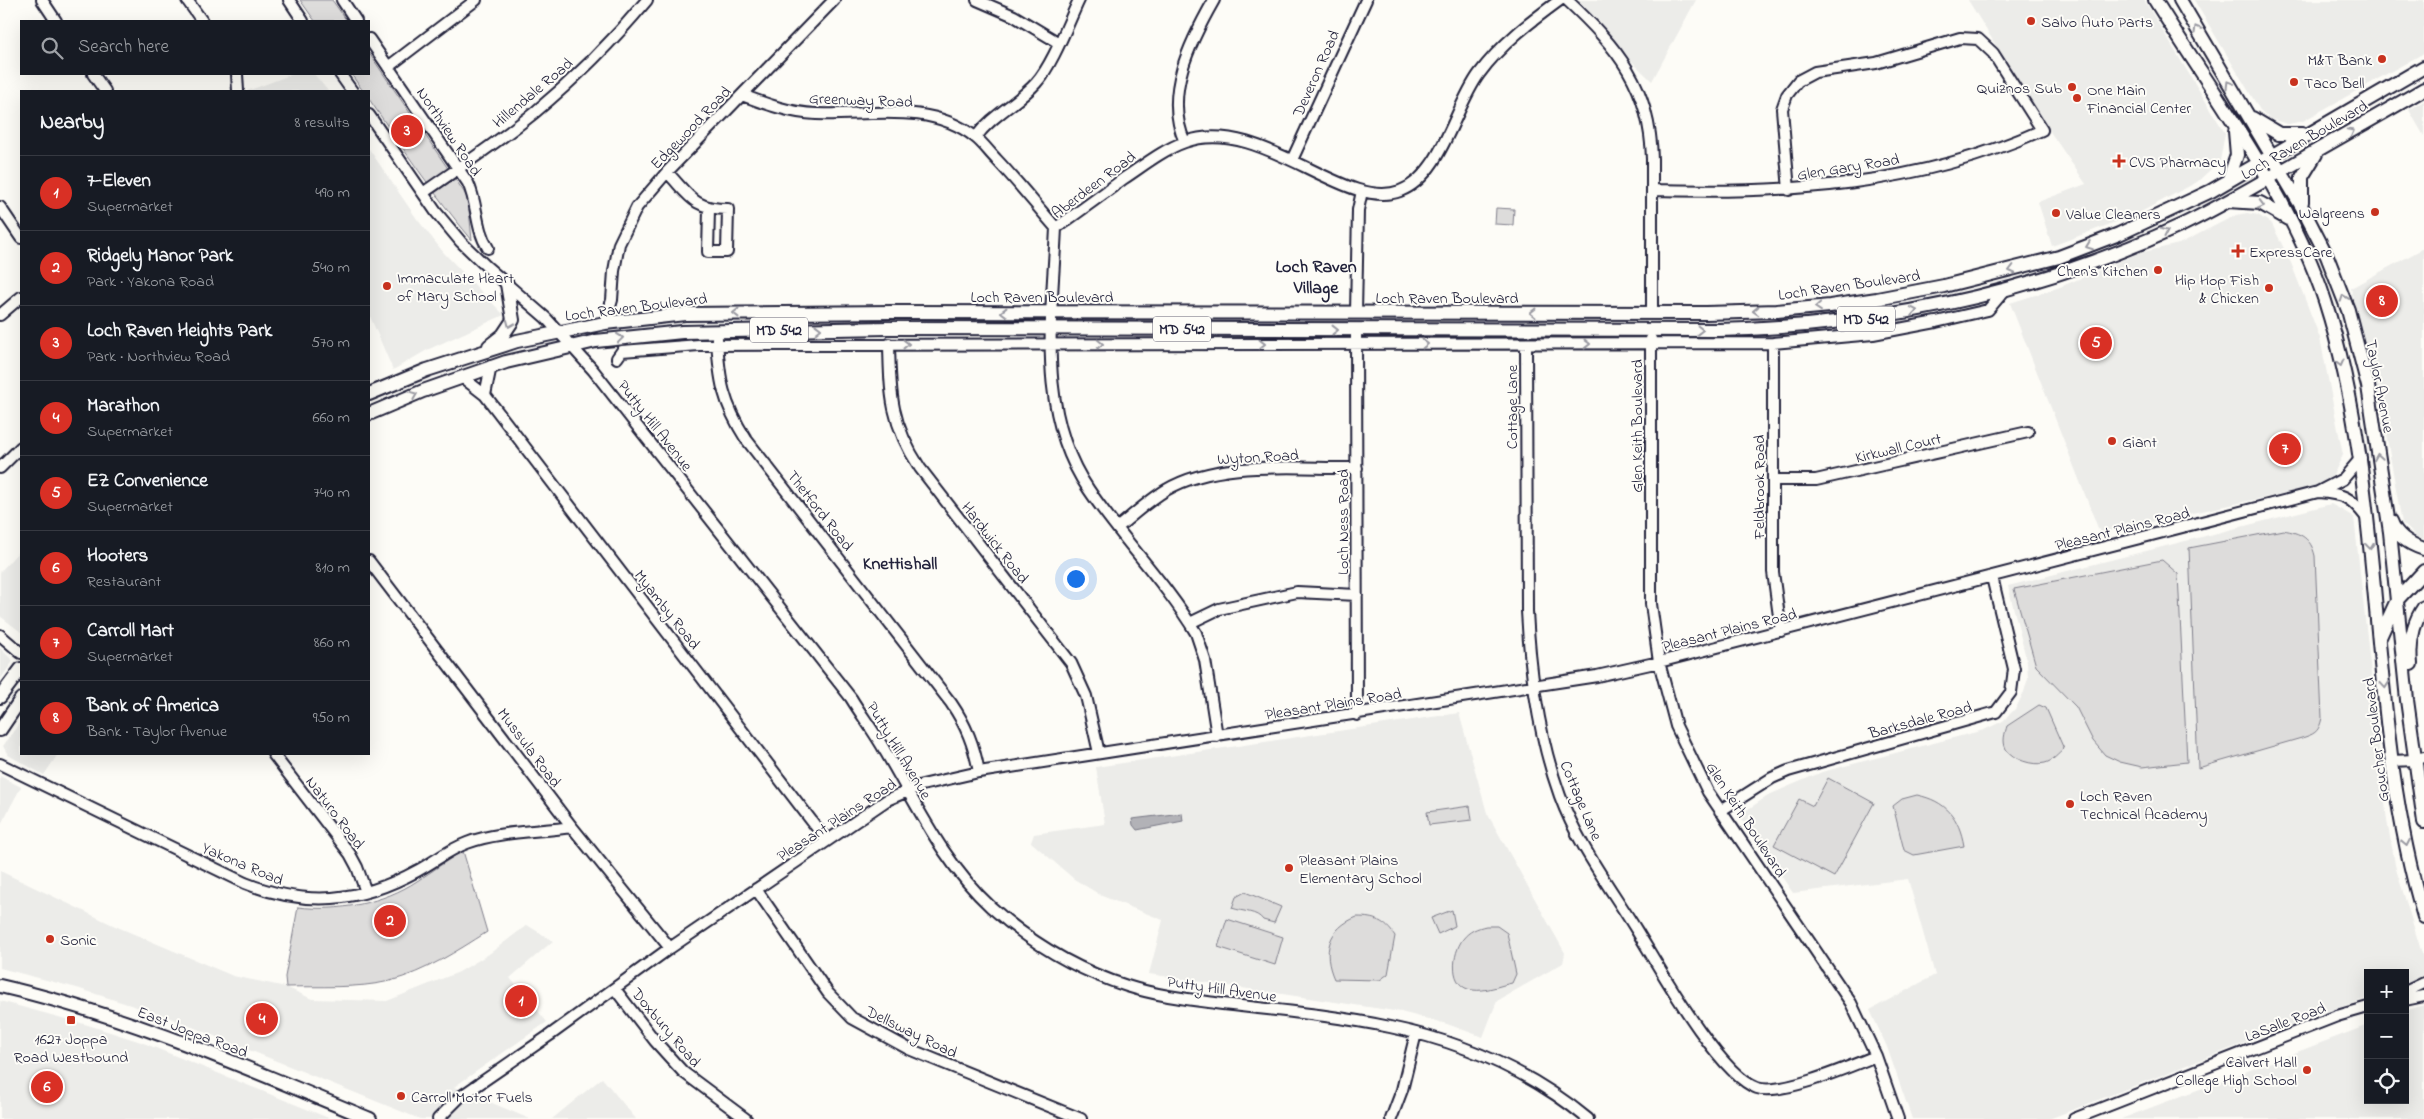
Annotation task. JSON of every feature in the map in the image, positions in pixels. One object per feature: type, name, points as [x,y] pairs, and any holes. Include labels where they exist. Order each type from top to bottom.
[{"type":"main road","name":"Taylor Avenue","points":[[2155,0],[2234,123],[2290,220],[2305,252],[2328,313],[2352,410],[2361,458],[2380,637]]},
{"type":"main road","name":"Taylor Avenue","points":[[2180,0],[2303,209],[2327,256],[2348,310],[2368,386],[2386,505],[2407,700]]},
{"type":"main road","name":"Loch Raven Boulevard","points":[[370,394],[427,370],[481,351],[559,331],[605,323],[709,313],[1652,312],[1777,311],[1830,306],[1944,286],[2024,266],[2089,246],[2211,191],[2424,67]]},
{"type":"main road","name":"Loch Raven Boulevard","points":[[370,414],[491,366],[572,346],[649,335],[717,330],[1652,330],[1758,329],[1846,322],[1928,309],[2004,291],[2113,255],[2184,224],[2228,201],[2424,89]]},
{"type":"main road","points":[[2244,108],[2262,126],[2279,134],[2290,136],[2308,133]]},
{"type":"main road","points":[[2228,181],[2237,155],[2234,123]]},
{"type":"main road","points":[[2303,209],[2300,196],[2302,177],[2320,149]]},
{"type":"main road","points":[[2228,201],[2260,203],[2290,220]]},
{"type":"main road","points":[[481,351],[503,335],[511,325],[513,314],[506,284]]},
{"type":"main road","points":[[1652,312],[1652,330]]},
{"type":"main road","points":[[1356,313],[1356,330]]},
{"type":"main road","points":[[2386,505],[2394,530],[2403,538],[2424,549]]},
{"type":"main road","name":"Goucher Boulevard","points":[[2424,571],[2397,600],[2380,637],[2391,760],[2405,841],[2424,917]]},
{"type":"main road","points":[[2424,607],[2416,618],[2412,637],[2410,652],[2412,684],[2407,700],[2420,758],[2424,822]]},
{"type":"main road","points":[[0,697],[20,670]]},
{"type":"main road","points":[[0,730],[20,700]]},
{"type":"main road","name":"East Joppa Road","points":[[0,986],[63,1002],[145,1029],[367,1118]]},
{"type":"street","points":[[42,0],[55,20]]},
{"type":"street","points":[[187,0],[201,20]]},
{"type":"street","points":[[289,0],[302,20]]},
{"type":"street","points":[[342,0],[355,20]]},
{"type":"street","points":[[388,68],[476,0]]},
{"type":"street","name":"Hillendale Road","points":[[423,193],[514,128],[553,96],[595,58],[647,0]]},
{"type":"street","name":"Edgewood Road","points":[[605,323],[612,300],[616,258],[624,232],[637,207],[667,172],[834,0]]},
{"type":"street","points":[[977,0],[1014,16],[1059,43]]},
{"type":"street","points":[[976,137],[982,128],[1038,81],[1059,43],[1079,0]]},
{"type":"street","points":[[1185,142],[1176,118],[1178,91],[1193,39],[1214,0]]},
{"type":"street","name":"Deveron Road","points":[[1292,160],[1366,0]]},
{"type":"street","name":"Aberdeen Road","points":[[1216,736],[1205,660],[1201,646],[1190,623],[1078,474],[1064,441],[1053,398],[1051,344],[1056,228],[1151,160],[1185,142],[1207,139],[1237,140],[1262,147],[1362,191],[1387,194],[1399,191],[1419,180],[1432,163],[1478,75],[1505,43],[1560,0]]},
{"type":"street","points":[[1567,0],[1616,53],[1639,90],[1651,135],[1652,312]]},
{"type":"street","name":"Glen Gary Road","points":[[1652,190],[1730,192],[1789,190],[1830,187],[1912,172],[1974,156],[2042,130],[1993,53],[1986,44],[1973,37],[1960,38],[1876,63],[1815,72],[1802,78],[1792,87],[1782,109],[1789,190]]},
{"type":"street","name":"Northview Road","points":[[370,41],[458,168],[471,191],[479,231],[488,248]]},
{"type":"street","points":[[94,75],[104,90]]},
{"type":"street","points":[[237,75],[238,89]]},
{"type":"street","points":[[341,75],[351,90]]},
{"type":"street","name":"Greenway Road","points":[[742,95],[781,108],[815,114],[908,113],[940,120],[959,127],[976,137],[1015,179],[1056,228]]},
{"type":"street","name":"Putty Hill Avenue","points":[[370,117],[423,193],[461,242],[559,331],[572,346],[851,698],[884,748],[907,790],[954,866],[991,906],[1036,942],[1092,972],[1126,986],[1173,997],[1375,1024],[1416,1033],[1459,1046],[1504,1064],[1543,1086],[1588,1119]]},
{"type":"street","points":[[667,172],[697,204],[709,209]]},
{"type":"street","points":[[1356,313],[1358,210],[1362,191]]},
{"type":"street","points":[[0,207],[20,237]]},
{"type":"street","points":[[617,358],[622,352],[717,345],[1773,343],[1873,334],[1936,322],[1988,310],[2004,291]]},
{"type":"street","points":[[0,314],[20,298]]},
{"type":"street","points":[[612,300],[622,321]]},
{"type":"street","name":"Thetford Road","points":[[717,330],[723,394],[733,418],[746,439],[951,703],[965,724],[973,744],[979,772]]},
{"type":"street","name":"Loch Ness Road","points":[[1356,330],[1357,715]]},
{"type":"street","name":"Glen Keith Boulevard","points":[[1652,330],[1652,613],[1659,662],[1681,739],[1697,772],[1720,811],[1838,981],[1863,1024],[1898,1119]]},
{"type":"street","name":"Feldbrook Road","points":[[1773,343],[1772,572],[1781,631]]},
{"type":"street","name":"Hardwick Road","points":[[888,344],[892,404],[902,437],[920,468],[1071,663],[1086,696],[1099,753]]},
{"type":"street","name":"Cottage Lane","points":[[1526,344],[1527,611],[1535,687],[1546,752],[1571,822],[1689,1014],[1722,1059],[1746,1082],[1757,1088],[1781,1089],[1876,1056]]},
{"type":"street","points":[[485,395],[491,366]]},
{"type":"street","name":"Myamby Road","points":[[462,376],[485,395],[827,841]]},
{"type":"street","name":"Kirkwall Court","points":[[1773,480],[1816,480],[2028,432]]},
{"type":"street","points":[[0,468],[20,448]]},
{"type":"street","name":"Pleasant Plains Road","points":[[438,1119],[460,1097],[615,989],[670,948],[887,800],[907,790],[940,780],[979,772],[1535,687],[1659,662],[2318,492],[2343,479],[2361,458]]},
{"type":"street","name":"Wyton Road","points":[[1117,528],[1166,490],[1212,472],[1240,469],[1356,468]]},
{"type":"street","name":"Pleasant Plains Road","points":[[2318,492],[2337,494],[2350,498],[2366,516]]},
{"type":"street","name":"Mussula Road","points":[[370,562],[572,827],[670,948]]},
{"type":"street","name":"Barksdale Road","points":[[1720,811],[1772,778],[1788,771],[1996,712],[2011,692],[2014,669],[1992,577]]},
{"type":"street","points":[[1190,623],[1219,609],[1297,592],[1357,595]]},
{"type":"street","points":[[0,635],[20,653]]},
{"type":"street","name":"Naturo Road","points":[[274,755],[350,854],[366,892]]},
{"type":"street","points":[[2391,760],[2420,758]]},
{"type":"street","name":"Yakona Road","points":[[0,764],[261,890],[307,900],[340,898],[399,881],[452,850],[479,839],[572,827]]},
{"type":"street","name":"Dellsway Road","points":[[756,889],[828,993],[852,1018],[909,1049],[1082,1119]]},
{"type":"street","points":[[2409,990],[2424,983]]},
{"type":"street","name":"Doxbury Road","points":[[615,989],[655,1041],[683,1072],[707,1092],[746,1119]]},
{"type":"street","points":[[2409,999],[2424,996]]},
{"type":"street","name":"LaSalle Road","points":[[2074,1119],[2337,1016],[2364,1008]]},
{"type":"street","points":[[1391,1119],[1402,1090],[1416,1033]]},
{"type":"shaded area","points":[[300,0],[332,0],[346,20],[314,20]]},
{"type":"shaded area","points":[[1578,0],[1696,0],[1652,81],[1595,26]]},
{"type":"shaded area","points":[[1968,0],[2144,0],[2225,133],[2220,161],[2197,182],[2137,214],[2052,246],[2038,202],[2086,184],[2040,117]]},
{"type":"shaded area","points":[[2194,0],[2424,0],[2424,53],[2303,121],[2288,124],[2270,119],[2260,110]]},
{"type":"shaded area","points":[[370,54],[464,192],[468,200],[472,240],[431,188],[370,100],[370,90],[362,90],[352,75],[370,75]]},
{"type":"shaded area","points":[[290,75],[315,75],[327,90],[250,90]]},
{"type":"shaded area","points":[[2424,101],[2424,136],[2409,110]]},
{"type":"shaded area","points":[[370,150],[417,219],[444,253],[504,315],[427,350],[393,370],[370,316]]},
{"type":"shaded area","points":[[1496,208],[1514,209],[1513,225],[1495,224]]},
{"type":"shaded area","points":[[2247,213],[2258,215],[2272,224],[2291,263],[2320,338],[2343,455],[2333,475],[2318,486],[2100,533],[2010,303],[2060,287],[2139,253],[2179,244],[2236,215]]},
{"type":"shaded area","points":[[2424,248],[2424,539],[2417,537],[2402,523],[2381,405],[2357,321],[2351,288]]},
{"type":"shaded area","name":"Loch Raven Technical Academy","points":[[2331,504],[2354,517],[2387,821],[2396,869],[2424,960],[2424,979],[2409,984],[2409,969],[2364,969],[2364,999],[2319,1014],[2049,1119],[1912,1119],[1887,1047],[1870,1010],[1935,975],[1908,879],[1793,893],[1739,815],[1771,794],[1822,772],[1984,730],[2003,721],[2016,708],[2028,678],[2027,662],[2008,586]]},
{"type":"shaded area","points":[[2283,530],[2304,537],[2311,545],[2315,556],[2322,718],[2320,725],[2315,732],[2305,737],[2198,768],[2189,548]]},
{"type":"shaded area","points":[[20,550],[20,631],[0,616],[0,572]]},
{"type":"shaded area","points":[[2162,560],[2178,574],[2187,762],[2142,767],[2120,762],[2105,755],[2093,741],[2076,707],[2036,666],[2014,589]]},
{"type":"shaded area","points":[[0,648],[13,661],[0,680]]},
{"type":"shaded area","points":[[2039,705],[2046,708],[2064,749],[2048,762],[2035,764],[2018,759],[2009,753],[2004,740],[2007,726]]},
{"type":"shaded area","name":"Pleasant Plains Elementary School","points":[[1459,713],[1487,813],[1565,953],[1563,963],[1497,1001],[1483,1037],[1447,1024],[1401,1012],[1149,974],[1163,920],[1102,896],[1074,879],[1031,842],[1034,834],[1105,824],[1096,767]]},
{"type":"shaded area","points":[[20,722],[20,755],[57,755],[44,775],[8,755],[3,746]]},
{"type":"shaded area","points":[[0,776],[21,787],[0,826]]},
{"type":"shaded area","points":[[1828,778],[1874,803],[1834,877],[1774,845],[1799,799],[1813,806]]},
{"type":"shaded area","points":[[1917,795],[1936,801],[1950,812],[1959,827],[1964,846],[1914,855],[1904,850],[1893,806],[1902,799]]},
{"type":"shaded area","points":[[1470,806],[1472,820],[1429,825],[1427,812]]},
{"type":"shaded area","points":[[1182,813],[1183,821],[1137,830],[1133,825],[1132,819]]},
{"type":"shaded area","points":[[463,851],[487,932],[428,967],[390,981],[351,986],[286,987],[285,977],[298,907],[345,907],[390,895],[404,889]]},
{"type":"shaded area","points":[[0,871],[115,926],[233,976],[286,987],[312,999],[387,1001],[459,972],[489,954],[527,925],[553,941],[510,978],[547,1022],[454,1087],[530,1119],[420,1119],[165,1016],[77,988],[0,968]]},
{"type":"shaded area","points":[[1245,892],[1281,907],[1274,923],[1263,920],[1253,913],[1232,908],[1236,897]]},
{"type":"shaded area","points":[[1452,910],[1455,926],[1438,934],[1431,918]]},
{"type":"shaded area","points":[[1357,917],[1369,918],[1383,923],[1395,936],[1388,974],[1380,980],[1334,979],[1330,969],[1328,950],[1334,934],[1347,922]]},
{"type":"shaded area","points":[[1227,919],[1283,937],[1275,965],[1218,947]]},
{"type":"shaded area","points":[[1486,926],[1497,926],[1507,933],[1516,974],[1512,983],[1488,989],[1473,990],[1465,988],[1456,977],[1454,969],[1456,953],[1465,936],[1473,930]]},
{"type":"shaded area","points":[[0,1001],[88,1025],[141,1042],[331,1119],[0,1119]]},
{"type":"shaded area","name":"Calvert Hall College High School","points":[[2424,1005],[2424,1119],[2121,1119],[2364,1027],[2364,1104],[2409,1104],[2409,1010]]},
{"type":"shaded area","points":[[602,1078],[636,1119],[552,1119]]},
{"type":"place","name":"Salvo Auto Parts","points":[[2031,21]]},
{"type":"place","name":"M&T Bank","points":[[2382,59]]},
{"type":"place","name":"Taco Bell","points":[[2294,82]]},
{"type":"place","name":"Quiznos Sub","points":[[2072,87]]},
{"type":"place","name":"One Main Financial Center","points":[[2077,98]]},
{"type":"place","name":"Loch Raven Heights Park","points":[[407,131]]},
{"type":"place","name":"CVS Pharmacy","points":[[2119,161]]},
{"type":"place","name":"Walgreens","points":[[2375,212]]},
{"type":"place","name":"Value Cleaners","points":[[2056,213]]},
{"type":"place","name":"ExpressCare","points":[[2238,251]]},
{"type":"place","name":"Chen's Kitchen","points":[[2158,270]]},
{"type":"place","name":"Immaculate Heart of Mary School","points":[[387,286]]},
{"type":"place","name":"Hip Hop Fish & Chicken","points":[[2269,288]]},
{"type":"place","name":"Bank of America","points":[[2382,301]]},
{"type":"place","name":"EZ Convenience","points":[[2096,343]]},
{"type":"place","name":"Giant","points":[[2112,441]]},
{"type":"place","name":"Carroll Mart","points":[[2285,449]]},
{"type":"place","name":"Loch Raven Technical Academy","points":[[2070,804]]},
{"type":"place","name":"Pleasant Plains Elementary School","points":[[1289,868]]},
{"type":"place","name":"Ridgely Manor Park","points":[[390,921]]},
{"type":"place","name":"Sonic","points":[[50,939]]},
{"type":"place","name":"7-Eleven","points":[[521,1001]]},
{"type":"place","name":"Marathon","points":[[262,1019]]},
{"type":"place","name":"1627 Joppa Road Westbound","points":[[71,1020]]},
{"type":"place","name":"Calvert Hall College High School","points":[[2307,1070]]},
{"type":"place","name":"Hooters","points":[[47,1087]]},
{"type":"place","name":"Carroll Motor Fuels","points":[[401,1096]]},
{"type":"district","name":"Loch Raven Village","points":[[1316,276]]},
{"type":"district","name":"Knettishall","points":[[900,563]]}]
